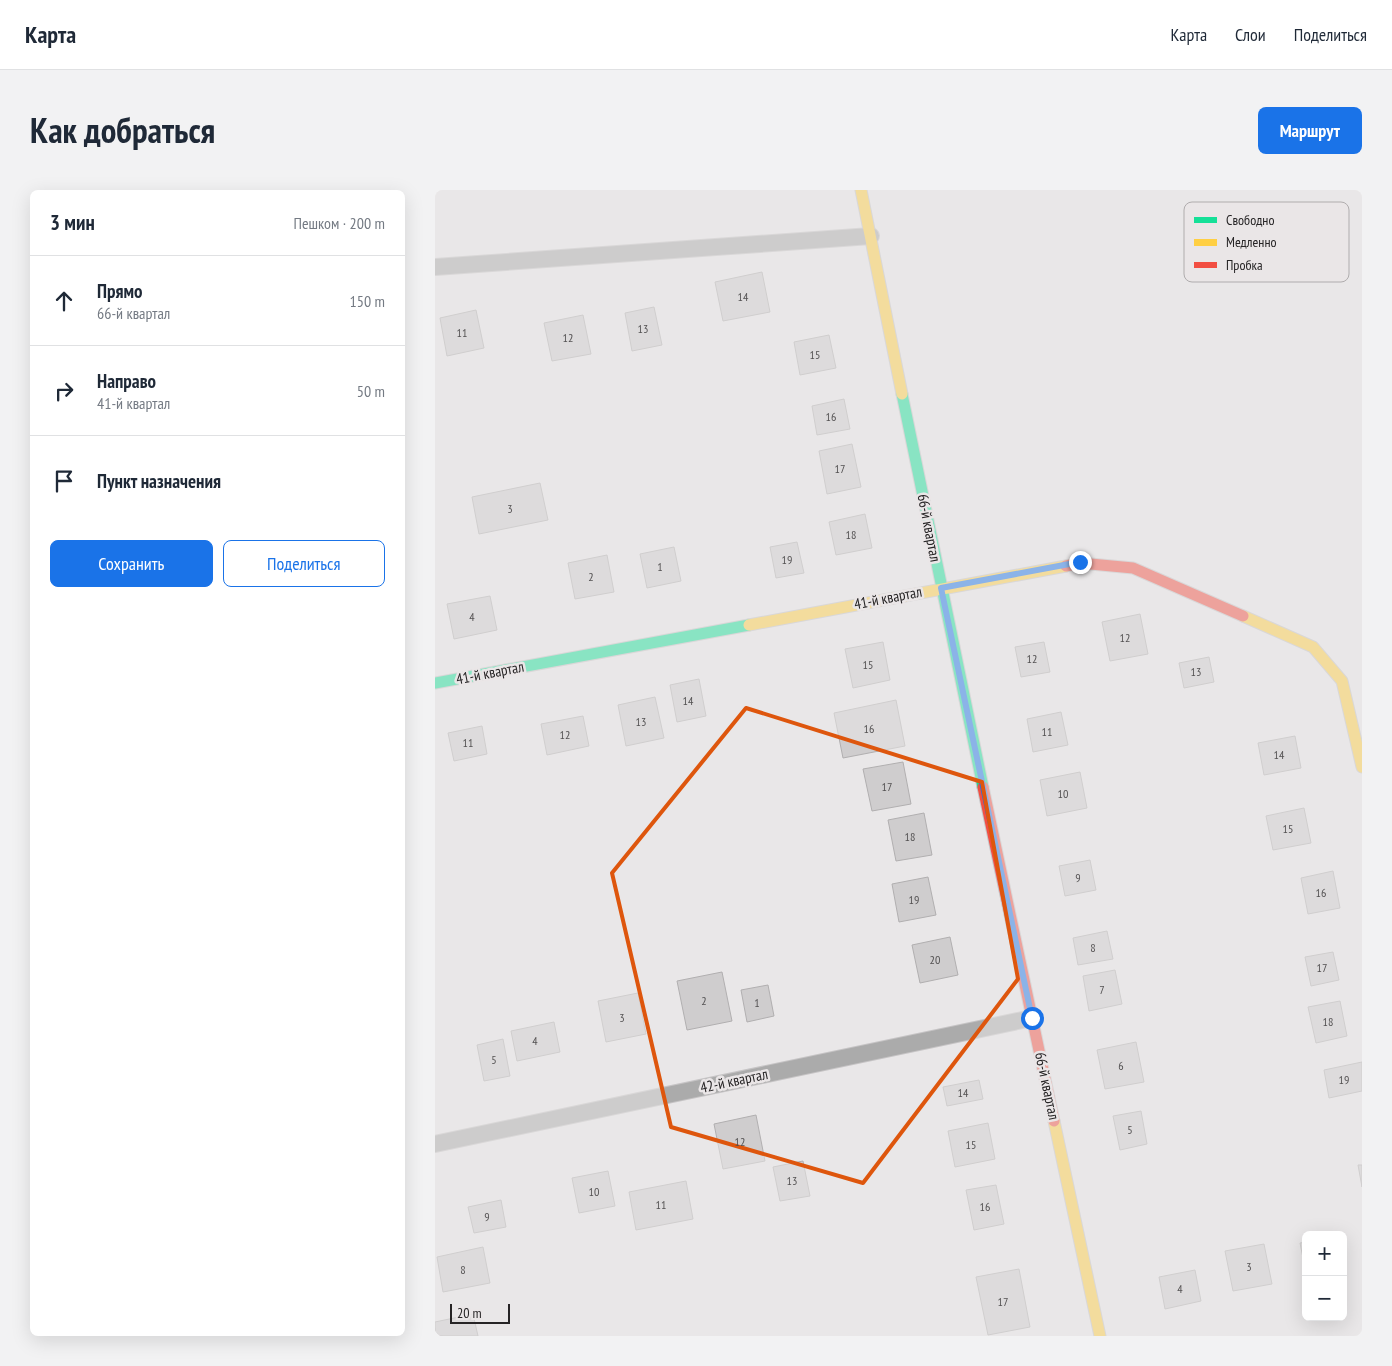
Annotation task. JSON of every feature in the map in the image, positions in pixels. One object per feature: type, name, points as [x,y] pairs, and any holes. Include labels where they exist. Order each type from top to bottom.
[{"type":"street","name":"66-й квартал","points":[[861,190],[941,588],[1100,1336]]},
{"type":"street","points":[[435,266],[871,236]]},
{"type":"street","name":"41-й квартал","points":[[435,683],[1080,562],[1133,568],[1313,647],[1343,681],[1362,767]]},
{"type":"street","name":"42-й квартал","points":[[435,1144],[1032,1018]]},
{"type":"highlighted area","points":[[746,708],[982,782],[1018,979],[863,1183],[671,1127],[612,873]]},
{"type":"building","points":[[762,272],[770,312],[723,321],[715,282]]},
{"type":"building","points":[[654,307],[662,345],[632,351],[625,313]]},
{"type":"building","points":[[476,310],[484,348],[447,356],[440,318]]},
{"type":"building","points":[[583,315],[591,354],[552,361],[544,323]]},
{"type":"building","points":[[829,335],[836,368],[800,375],[794,342]]},
{"type":"building","points":[[844,399],[850,429],[817,435],[812,406]]},
{"type":"building","points":[[852,444],[861,487],[827,494],[819,451]]},
{"type":"building","points":[[540,483],[548,520],[479,534],[472,497]]},
{"type":"building","points":[[865,514],[872,548],[836,555],[829,522]]},
{"type":"building","points":[[797,542],[804,573],[776,578],[770,547]]},
{"type":"building","points":[[674,547],[681,581],[647,588],[640,554]]},
{"type":"building","points":[[607,555],[614,592],[575,599],[568,563]]},
{"type":"building","points":[[490,596],[497,630],[454,639],[447,604]]},
{"type":"building","points":[[1140,614],[1148,654],[1110,661],[1102,622]]},
{"type":"building","points":[[883,642],[890,680],[853,688],[845,649]]},
{"type":"building","points":[[1044,642],[1050,672],[1021,677],[1015,647]]},
{"type":"building","points":[[1209,657],[1214,682],[1184,688],[1179,663]]},
{"type":"building","points":[[699,679],[706,716],[677,722],[670,685]]},
{"type":"building","points":[[655,697],[664,738],[626,746],[618,705]]},
{"type":"building","points":[[896,700],[905,746],[843,758],[834,713]]},
{"type":"building","points":[[1061,712],[1068,745],[1033,752],[1027,719]]},
{"type":"building","points":[[583,716],[589,746],[547,755],[541,724]]},
{"type":"building","points":[[482,726],[487,754],[454,761],[448,733]]},
{"type":"building","points":[[1295,736],[1301,768],[1264,775],[1258,743]]},
{"type":"building","points":[[903,762],[911,804],[872,811],[863,769]]},
{"type":"building","points":[[1080,772],[1087,808],[1047,816],[1040,780]]},
{"type":"building","points":[[1304,808],[1311,843],[1273,850],[1266,816]]},
{"type":"building","points":[[924,813],[932,855],[896,861],[888,820]]},
{"type":"building","points":[[1090,860],[1096,890],[1065,896],[1059,866]]},
{"type":"building","points":[[1333,871],[1340,908],[1308,914],[1301,878]]},
{"type":"building","points":[[928,877],[936,915],[899,922],[892,884]]},
{"type":"building","points":[[1107,931],[1113,959],[1078,965],[1073,938]]},
{"type":"building","points":[[950,937],[958,975],[920,983],[912,945]]},
{"type":"building","points":[[1333,952],[1339,980],[1311,986],[1305,957]]},
{"type":"building","points":[[1115,970],[1122,1004],[1089,1011],[1083,976]]},
{"type":"building","points":[[722,972],[732,1021],[687,1030],[677,981]]},
{"type":"building","points":[[768,985],[774,1016],[747,1022],[741,990]]},
{"type":"building","points":[[638,993],[646,1034],[606,1042],[598,1001]]},
{"type":"building","points":[[1340,1001],[1347,1036],[1316,1043],[1308,1007]]},
{"type":"building","points":[[554,1022],[560,1052],[517,1061],[511,1031]]},
{"type":"building","points":[[503,1039],[510,1076],[484,1081],[477,1045]]},
{"type":"building","points":[[1136,1042],[1144,1082],[1105,1089],[1097,1050]]},
{"type":"building","points":[[1362,1062],[1362,1091],[1329,1098],[1324,1070]]},
{"type":"building","points":[[979,1080],[983,1099],[947,1106],[943,1087]]},
{"type":"building","points":[[1141,1111],[1147,1144],[1120,1150],[1113,1116]]},
{"type":"building","points":[[756,1115],[765,1161],[723,1169],[714,1124]]},
{"type":"building","points":[[988,1123],[995,1159],[955,1167],[948,1131]]},
{"type":"building","points":[[803,1161],[810,1196],[780,1201],[773,1167]]},
{"type":"building","points":[[1358,1165],[1362,1165],[1362,1187]]},
{"type":"building","points":[[608,1171],[615,1206],[579,1213],[572,1178]]},
{"type":"building","points":[[686,1181],[693,1219],[636,1230],[629,1192]]},
{"type":"building","points":[[996,1185],[1004,1224],[974,1230],[966,1190]]},
{"type":"building","points":[[501,1200],[506,1227],[474,1233],[468,1207]]},
{"type":"building","points":[[1264,1244],[1272,1284],[1233,1291],[1225,1251]]},
{"type":"building","points":[[483,1247],[490,1283],[443,1292],[437,1257]]},
{"type":"building","points":[[1019,1269],[1030,1327],[988,1335],[976,1277]]},
{"type":"building","points":[[1195,1270],[1201,1301],[1165,1309],[1159,1277]]},
{"type":"building","points":[[473,1314],[478,1336],[435,1336],[435,1322]]},
{"type":"traffic: fast","points":[[902,394],[983,787]]},
{"type":"traffic: fast","points":[[435,683],[749,625]]},
{"type":"traffic: slow","points":[[861,190],[902,394]]},
{"type":"traffic: slow","points":[[749,625],[1066,566]]},
{"type":"traffic: slow","points":[[1243,616],[1313,647],[1342,681],[1362,767]]},
{"type":"traffic: slow","points":[[1054,1121],[1100,1336]]},
{"type":"traffic: jam","points":[[1066,566],[1080,563],[1133,568],[1243,616]]},
{"type":"traffic: jam","points":[[983,787],[1054,1121]]},
{"type":"route","points":[[1032,1018],[941,588],[1080,562]]}]
